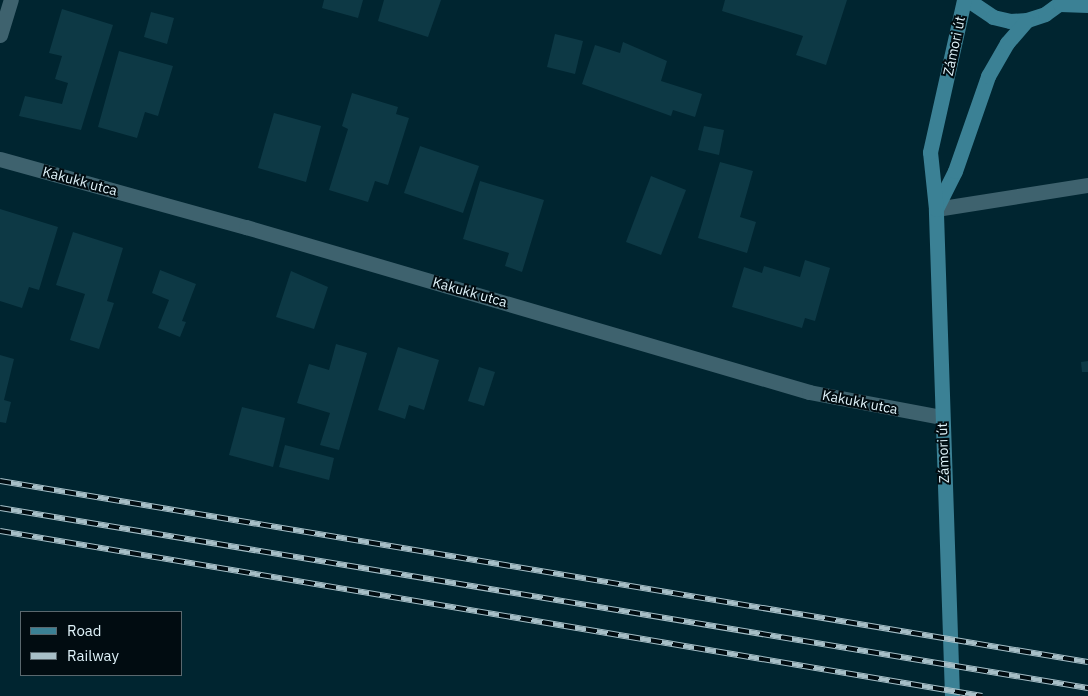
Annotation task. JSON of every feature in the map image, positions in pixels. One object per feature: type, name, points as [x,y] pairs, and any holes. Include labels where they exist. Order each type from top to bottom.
[{"type":"main road","name":"Zámori út","points":[[952,696],[941,417],[936,209],[930,152],[964,0]]},
{"type":"main road","points":[[968,0],[993,17],[1027,20],[1062,2],[1088,5]]},
{"type":"main road","name":"Zámori út","points":[[936,209],[955,172],[988,76],[1007,43],[1027,20]]},
{"type":"street","points":[[0,35],[11,0]]},
{"type":"street","name":"Kakukk utca","points":[[0,159],[246,227],[809,392],[941,417]]},
{"type":"street","points":[[936,209],[1088,186]]},
{"type":"building","points":[[324,0],[363,0],[358,18],[322,8]]},
{"type":"building","points":[[384,0],[441,0],[428,37],[378,21]]},
{"type":"building","points":[[725,0],[847,0],[826,65],[796,55],[803,36],[722,11]]},
{"type":"building","points":[[62,9],[113,25],[81,130],[19,116],[25,96],[62,104],[68,83],[55,79],[62,56],[49,53]]},
{"type":"building","points":[[151,12],[174,18],[167,44],[144,37]]},
{"type":"building","points":[[555,34],[583,41],[575,74],[547,67]]},
{"type":"building","points":[[623,42],[667,61],[661,81],[702,94],[695,117],[673,110],[671,116],[582,84],[595,45],[620,53]]},
{"type":"building","points":[[119,51],[173,66],[158,116],[145,112],[137,138],[98,127]]},
{"type":"building","points":[[352,93],[398,107],[396,114],[409,118],[388,185],[375,181],[368,202],[329,190],[348,129],[342,126]]},
{"type":"building","points":[[274,113],[321,126],[306,182],[258,168]]},
{"type":"building","points":[[704,126],[724,130],[719,155],[698,150]]},
{"type":"building","points":[[420,146],[479,166],[463,213],[404,193]]},
{"type":"building","points":[[720,162],[753,171],[740,217],[756,222],[747,253],[698,238]]},
{"type":"building","points":[[651,176],[686,190],[661,255],[626,242]]},
{"type":"building","points":[[480,181],[544,200],[522,272],[505,266],[509,253],[463,239]]},
{"type":"building","points":[[0,209],[58,227],[39,290],[29,287],[22,308],[0,301]]},
{"type":"building","points":[[73,232],[123,248],[107,301],[114,303],[99,349],[70,340],[85,294],[56,285]]},
{"type":"building","points":[[805,260],[830,268],[815,321],[805,318],[802,328],[732,307],[744,267],[762,273],[764,266],[800,277]]},
{"type":"building","points":[[160,270],[196,284],[182,321],[186,322],[180,337],[158,328],[169,300],[152,293]]},
{"type":"building","points":[[291,271],[328,287],[314,329],[276,317]]},
{"type":"building","points":[[336,344],[367,353],[339,450],[320,445],[330,413],[297,403],[309,364],[329,370]]},
{"type":"building","points":[[398,347],[439,360],[424,410],[409,405],[405,419],[378,410]]},
{"type":"building","points":[[0,355],[14,359],[4,400],[11,402],[6,423],[0,422]]},
{"type":"building","points":[[1088,361],[1088,372],[1082,372],[1081,362]]},
{"type":"building","points":[[479,367],[495,372],[484,406],[468,401]]},
{"type":"building","points":[[242,407],[285,418],[273,467],[229,455]]},
{"type":"building","points":[[285,445],[334,458],[329,480],[279,467]]},
{"type":"railway","points":[[0,481],[1088,662]]},
{"type":"railway","points":[[0,508],[1088,688]]},
{"type":"railway","points":[[0,531],[982,696]]}]
